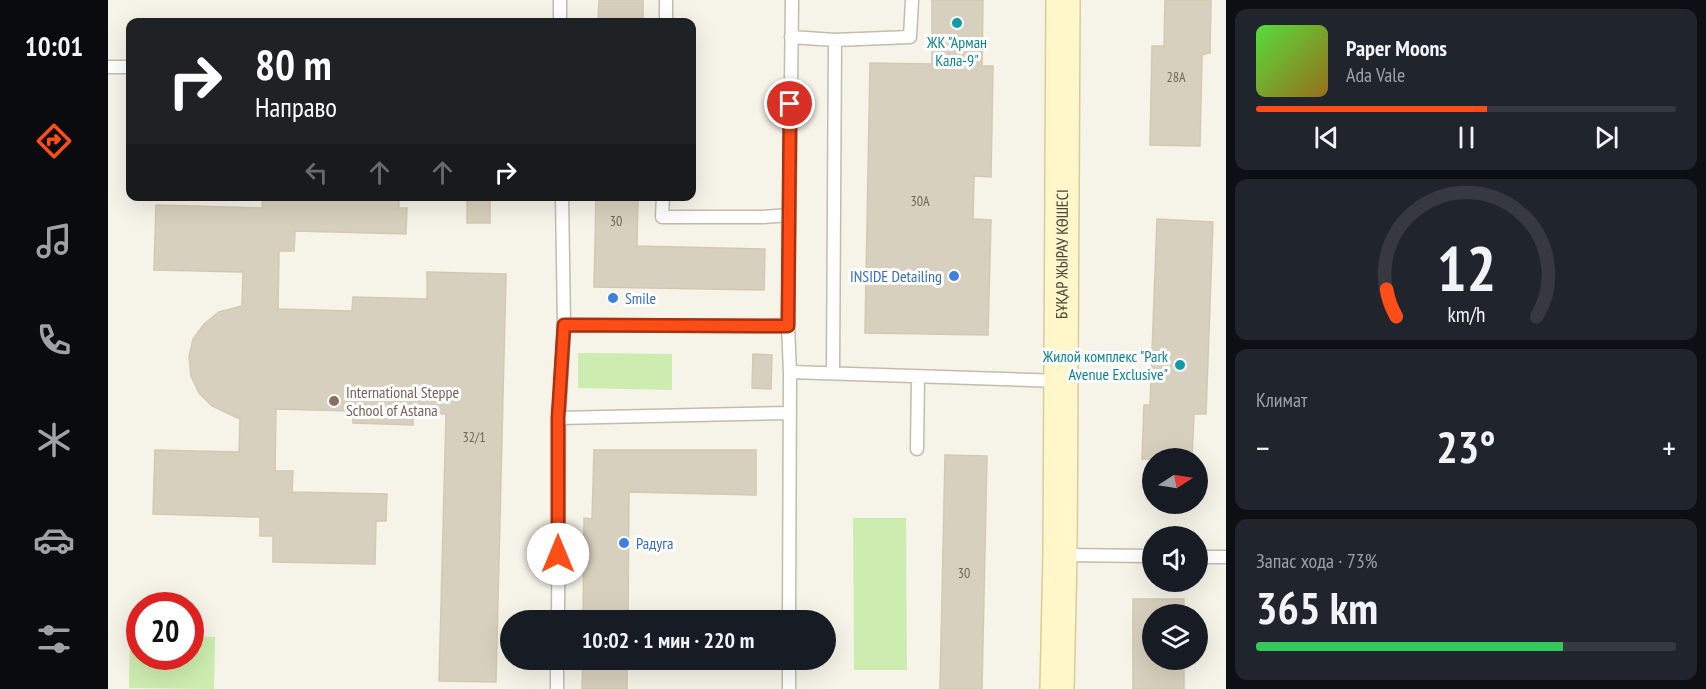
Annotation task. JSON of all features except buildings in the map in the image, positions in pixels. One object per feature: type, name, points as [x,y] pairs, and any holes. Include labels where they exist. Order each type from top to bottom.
[{"type":"street","name":"БҰҚАР ЖЫРАУ КӨШЕСІ","points":[[1057,689],[1060,555],[1063,0]]},
{"type":"lane","points":[[560,0],[560,18]]},
{"type":"lane","points":[[666,0],[666,18]]},
{"type":"lane","points":[[789,610],[790,372],[788,326],[792,0]]},
{"type":"lane","points":[[791,37],[835,40],[910,37],[912,0]]},
{"type":"lane","points":[[833,373],[835,40]]},
{"type":"lane","points":[[108,67],[126,67]]},
{"type":"lane","points":[[558,610],[558,418],[564,325],[562,201]]},
{"type":"lane","points":[[663,201],[662,217],[789,215]]},
{"type":"lane","points":[[564,325],[788,326]]},
{"type":"lane","points":[[790,372],[1061,381]]},
{"type":"lane","points":[[916,449],[918,377]]},
{"type":"lane","points":[[558,418],[790,413]]},
{"type":"lane","points":[[1060,555],[1142,556]]},
{"type":"lane","points":[[1208,556],[1226,557]]},
{"type":"lane","points":[[557,689],[558,670]]},
{"type":"lane","points":[[789,670],[789,689]]},
{"type":"green space","points":[[578,353],[672,354],[672,390],[578,388]]},
{"type":"green space","points":[[853,518],[906,518],[907,670],[854,670]]},
{"type":"green space","points":[[204,637],[215,637],[214,689],[129,688],[129,670],[204,670]]},
{"type":"place","name":"ЖК \"Арман Кала-9\"","points":[[957,23]]},
{"type":"place","name":"INSIDE Detailing","points":[[954,276]]},
{"type":"place","name":"Smile","points":[[613,298]]},
{"type":"place","name":"Жилой комплекс \"Park Avenue Exclusive\"","points":[[1180,365]]},
{"type":"place","name":"International Steppe School of Astana","points":[[334,401]]},
{"type":"place","name":"Радуга","points":[[624,543]]},
{"type":"route","points":[[558,554],[558,418],[564,325],[788,326],[790,104]]}]
